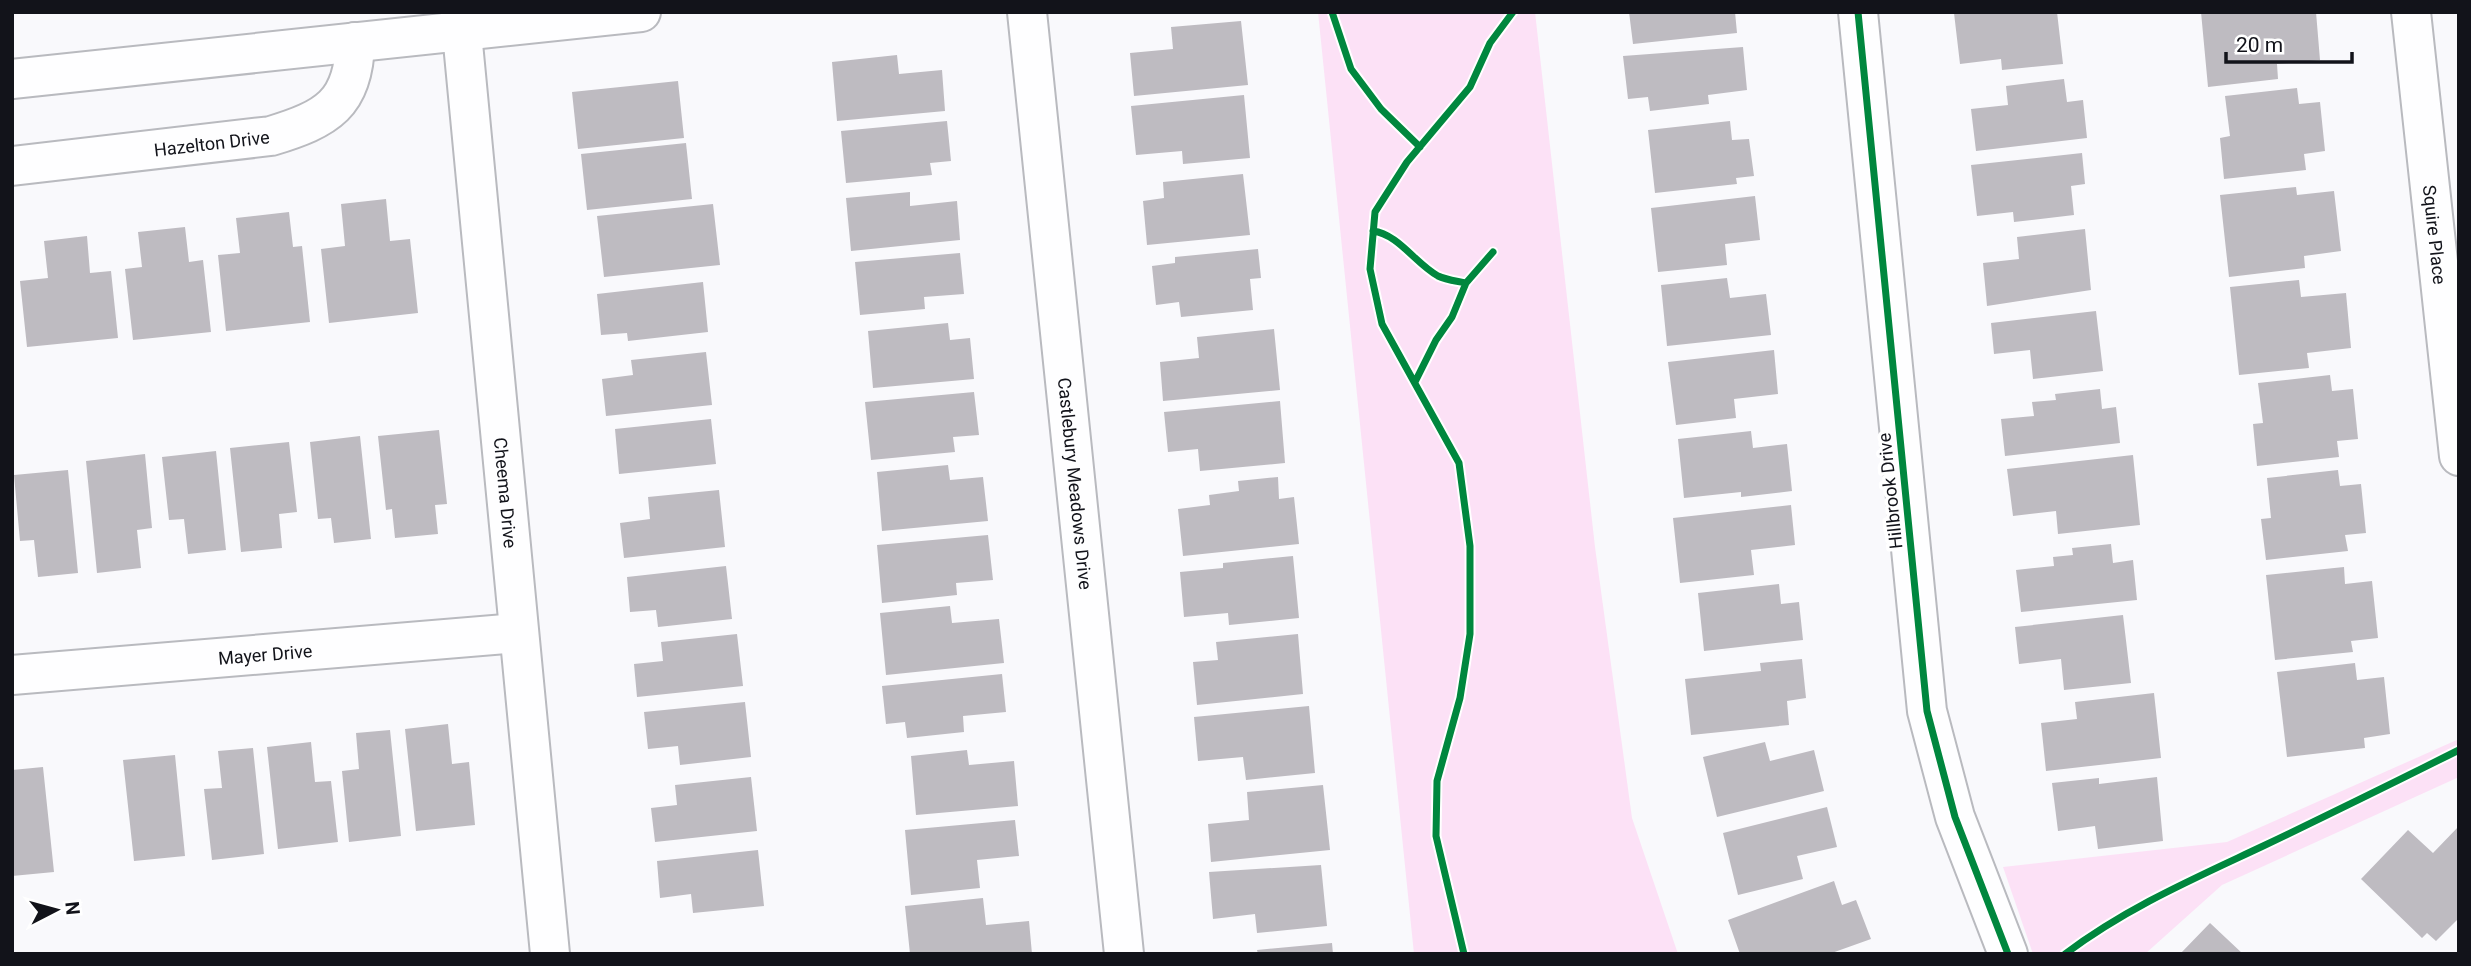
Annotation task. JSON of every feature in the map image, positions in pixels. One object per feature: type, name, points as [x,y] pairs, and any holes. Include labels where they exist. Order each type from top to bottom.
[{"type":"street","points":[[12,79],[355,42],[461,21],[641,12]]},
{"type":"street","name":"Castlebury Meadows Drive","points":[[1027,12],[1124,954]]},
{"type":"street","name":"Hillbrook Drive","points":[[1858,12],[1927,711],[1955,817],[2008,954]]},
{"type":"street","name":"Squire Place","points":[[2411,12],[2459,456]]},
{"type":"street","name":"Cheema Drive","points":[[461,21],[550,954]]},
{"type":"street","name":"Hazelton Drive","points":[[12,166],[271,136],[304,126],[342,100],[355,72],[355,42]]},
{"type":"street","name":"Mayer Drive","points":[[12,675],[518,633]]},
{"type":"shaded area","points":[[1318,12],[1535,12],[1595,547],[1632,818],[1678,954],[1414,954]]},
{"type":"shaded area","points":[[2459,739],[2459,777],[2222,885],[2145,954],[2033,954],[2003,867],[2227,842]]},
{"type":"building","points":[[1629,12],[1735,12],[1737,33],[1633,44]]},
{"type":"building","points":[[2057,12],[2063,64],[2002,70],[2001,59],[1960,64],[1954,13]]},
{"type":"building","points":[[2201,12],[2316,12],[2320,60],[2277,64],[2278,79],[2208,87]]},
{"type":"building","points":[[1241,21],[1248,85],[1134,96],[1130,53],[1173,49],[1171,27]]},
{"type":"building","points":[[1743,47],[1747,90],[1708,95],[1709,104],[1650,111],[1648,97],[1628,99],[1623,56]]},
{"type":"building","points":[[897,55],[899,74],[942,70],[945,111],[837,121],[832,62]]},
{"type":"building","points":[[2064,79],[2067,102],[2083,100],[2087,138],[1976,151],[1971,109],[2008,105],[2006,86]]},
{"type":"building","points":[[678,81],[684,138],[578,149],[572,92]]},
{"type":"building","points":[[2297,88],[2299,104],[2320,102],[2325,151],[2304,154],[2306,170],[2224,179],[2220,138],[2230,136],[2225,96]]},
{"type":"building","points":[[1244,95],[1250,158],[1183,164],[1182,151],[1136,155],[1131,106]]},
{"type":"building","points":[[947,121],[951,161],[930,163],[932,175],[846,183],[841,131]]},
{"type":"building","points":[[1730,121],[1732,140],[1749,139],[1754,176],[1736,178],[1737,184],[1655,193],[1648,130]]},
{"type":"building","points":[[686,143],[692,199],[587,210],[581,154]]},
{"type":"building","points":[[2082,153],[2085,184],[2071,186],[2074,215],[2014,222],[2013,212],[1977,216],[1971,165]]},
{"type":"building","points":[[1243,174],[1250,235],[1147,245],[1143,201],[1164,198],[1163,182]]},
{"type":"building","points":[[2296,187],[2297,195],[2334,191],[2341,251],[2304,256],[2305,268],[2229,277],[2220,195]]},
{"type":"building","points":[[910,192],[910,206],[957,201],[960,240],[851,251],[846,198]]},
{"type":"building","points":[[1755,196],[1760,240],[1725,244],[1727,265],[1658,272],[1651,208]]},
{"type":"building","points":[[386,199],[390,241],[410,239],[418,313],[329,323],[321,249],[345,246],[341,204]]},
{"type":"building","points":[[713,204],[720,265],[604,277],[597,216]]},
{"type":"building","points":[[289,212],[293,247],[302,246],[310,322],[226,331],[218,255],[240,253],[236,218]]},
{"type":"building","points":[[185,227],[189,262],[203,260],[211,332],[133,340],[125,269],[142,267],[138,232]]},
{"type":"building","points":[[2085,229],[2091,290],[1987,306],[1983,263],[2019,259],[2017,237]]},
{"type":"building","points":[[87,236],[90,273],[111,271],[118,338],[27,347],[20,281],[48,278],[44,241]]},
{"type":"building","points":[[1258,249],[1261,278],[1250,279],[1253,310],[1181,317],[1179,302],[1156,305],[1152,266],[1175,263],[1175,257]]},
{"type":"building","points":[[960,253],[964,294],[924,297],[925,309],[860,315],[855,262]]},
{"type":"building","points":[[1727,278],[1730,298],[1766,294],[1771,335],[1667,346],[1661,285]]},
{"type":"building","points":[[2299,280],[2301,297],[2346,293],[2351,348],[2307,353],[2309,368],[2239,375],[2230,287]]},
{"type":"building","points":[[703,282],[708,332],[628,341],[627,333],[601,335],[597,294]]},
{"type":"building","points":[[2096,311],[2103,371],[2033,379],[2030,350],[1994,354],[1991,323]]},
{"type":"building","points":[[948,323],[950,340],[970,338],[974,379],[873,388],[868,331]]},
{"type":"building","points":[[1274,329],[1280,390],[1163,401],[1160,362],[1199,358],[1197,337]]},
{"type":"building","points":[[1774,350],[1778,394],[1734,399],[1736,418],[1676,425],[1668,362]]},
{"type":"building","points":[[706,352],[712,405],[606,416],[602,379],[633,375],[631,360]]},
{"type":"building","points":[[2330,375],[2332,391],[2353,389],[2358,439],[2337,441],[2339,457],[2257,466],[2253,424],[2263,423],[2258,383]]},
{"type":"building","points":[[2100,389],[2102,409],[2116,407],[2120,443],[2005,456],[2001,419],[2034,416],[2032,402],[2056,400],[2055,394]]},
{"type":"building","points":[[974,392],[979,435],[953,437],[955,452],[871,460],[865,402]]},
{"type":"building","points":[[1280,401],[1285,463],[1200,471],[1198,449],[1168,452],[1164,412]]},
{"type":"building","points":[[711,419],[716,464],[619,474],[615,429]]},
{"type":"building","points":[[439,430],[447,504],[435,505],[438,534],[395,538],[392,509],[386,510],[378,436]]},
{"type":"building","points":[[1751,431],[1753,448],[1787,444],[1792,491],[1741,497],[1741,492],[1684,498],[1678,439]]},
{"type":"building","points":[[360,436],[371,539],[334,543],[331,518],[318,519],[310,442]]},
{"type":"building","points":[[289,442],[297,512],[279,514],[282,548],[241,552],[230,448]]},
{"type":"building","points":[[216,451],[226,550],[188,554],[184,519],[169,520],[162,457]]},
{"type":"building","points":[[145,454],[152,528],[137,530],[141,568],[97,573],[86,461]]},
{"type":"building","points":[[2133,455],[2140,525],[2058,534],[2056,511],[2013,516],[2007,469]]},
{"type":"building","points":[[948,465],[950,480],[983,477],[988,521],[882,531],[877,472]]},
{"type":"building","points":[[68,470],[78,573],[38,577],[34,540],[20,541],[14,475]]},
{"type":"building","points":[[2338,470],[2340,486],[2361,484],[2366,533],[2345,535],[2348,551],[2266,560],[2261,519],[2271,518],[2267,478]]},
{"type":"building","points":[[1278,477],[1279,499],[1294,497],[1299,544],[1183,556],[1178,509],[1210,505],[1209,495],[1239,491],[1238,481]]},
{"type":"building","points":[[719,490],[725,547],[624,558],[620,523],[650,519],[648,497]]},
{"type":"building","points":[[1791,505],[1795,545],[1751,550],[1754,575],[1680,583],[1673,518]]},
{"type":"building","points":[[988,535],[993,580],[956,583],[957,595],[882,603],[877,545]]},
{"type":"building","points":[[2111,544],[2113,563],[2133,560],[2137,600],[2021,612],[2016,570],[2054,566],[2053,557],[2073,555],[2072,548]]},
{"type":"building","points":[[1293,556],[1299,618],[1229,625],[1228,613],[1184,617],[1180,572],[1223,568],[1223,563]]},
{"type":"building","points":[[726,566],[732,619],[658,627],[656,610],[630,612],[627,577]]},
{"type":"building","points":[[2344,567],[2345,584],[2372,581],[2378,638],[2351,641],[2353,652],[2275,660],[2266,575]]},
{"type":"building","points":[[1779,584],[1781,604],[1799,602],[1803,640],[1704,651],[1698,593]]},
{"type":"building","points":[[950,606],[952,623],[999,619],[1004,663],[886,675],[880,613]]},
{"type":"building","points":[[2123,615],[2131,683],[2064,690],[2061,659],[2019,664],[2015,627]]},
{"type":"building","points":[[737,634],[743,686],[637,697],[634,664],[663,661],[661,642]]},
{"type":"building","points":[[1298,634],[1303,694],[1197,705],[1193,662],[1218,660],[1216,642]]},
{"type":"building","points":[[1802,659],[1806,698],[1787,701],[1789,725],[1691,735],[1685,679],[1761,671],[1760,663]]},
{"type":"building","points":[[2355,663],[2357,680],[2384,677],[2390,734],[2364,738],[2365,748],[2287,757],[2277,672]]},
{"type":"building","points":[[1002,674],[1006,712],[963,716],[964,732],[907,738],[905,722],[886,724],[882,686]]},
{"type":"building","points":[[2154,693],[2161,758],[2046,771],[2041,723],[2077,719],[2075,702]]},
{"type":"building","points":[[745,702],[751,757],[680,765],[678,746],[648,749],[644,712]]},
{"type":"building","points":[[1309,706],[1315,773],[1246,780],[1243,757],[1198,761],[1194,717]]},
{"type":"building","points":[[448,724],[452,764],[469,762],[475,825],[416,831],[405,729]]},
{"type":"building","points":[[390,730],[401,836],[349,842],[342,771],[359,769],[356,733]]},
{"type":"building","points":[[311,742],[315,782],[331,781],[338,842],[278,849],[267,747]]},
{"type":"building","points":[[1765,742],[1770,761],[1814,750],[1824,791],[1717,817],[1703,757]]},
{"type":"building","points":[[253,748],[264,854],[212,860],[204,789],[222,788],[218,751]]},
{"type":"building","points":[[967,750],[969,765],[1014,761],[1018,806],[916,815],[911,756]]},
{"type":"building","points":[[175,755],[185,856],[134,861],[123,760]]},
{"type":"building","points":[[43,767],[54,872],[12,876],[12,770]]},
{"type":"building","points":[[751,777],[757,831],[655,842],[651,808],[677,805],[675,785]]},
{"type":"building","points":[[2157,777],[2163,841],[2098,849],[2095,826],[2058,831],[2052,783],[2099,778],[2099,784]]},
{"type":"building","points":[[1323,785],[1330,850],[1211,862],[1208,824],[1249,820],[1247,792]]},
{"type":"building","points":[[1827,807],[1837,847],[1797,856],[1803,879],[1738,895],[1723,833]]},
{"type":"building","points":[[1015,820],[1019,856],[977,860],[980,888],[911,895],[905,830]]},
{"type":"building","points":[[2459,826],[2459,918],[2436,941],[2427,933],[2422,938],[2361,879],[2408,830],[2433,853]]},
{"type":"building","points":[[758,850],[764,906],[693,913],[691,894],[660,898],[657,861]]},
{"type":"building","points":[[1321,865],[1327,926],[1257,933],[1255,914],[1213,919],[1209,872]]},
{"type":"building","points":[[1834,881],[1842,905],[1856,900],[1871,939],[1829,954],[1740,954],[1728,920]]},
{"type":"building","points":[[983,898],[986,925],[1029,921],[1032,954],[910,954],[905,906]]},
{"type":"building","points":[[2210,923],[2243,954],[2180,954]]},
{"type":"building","points":[[1332,943],[1333,954],[1258,954],[1257,950]]},
{"type":"cycle path","points":[[1332,12],[1351,69],[1381,109],[1420,147]]},
{"type":"cycle path","points":[[1464,954],[1436,836],[1437,781],[1460,698],[1470,634],[1470,546],[1459,463],[1382,324],[1370,269],[1375,212],[1407,162],[1470,87],[1490,43],[1513,12]]},
{"type":"cycle path","points":[[1858,12],[1927,711],[1955,817],[2008,954]]},
{"type":"cycle path","points":[[1373,231],[1399,243],[1438,276],[1466,283]]},
{"type":"cycle path","points":[[1415,382],[1436,340],[1452,317],[1466,283],[1493,252]]},
{"type":"cycle path","points":[[2065,954],[2112,922],[2160,895],[2459,750]]}]
